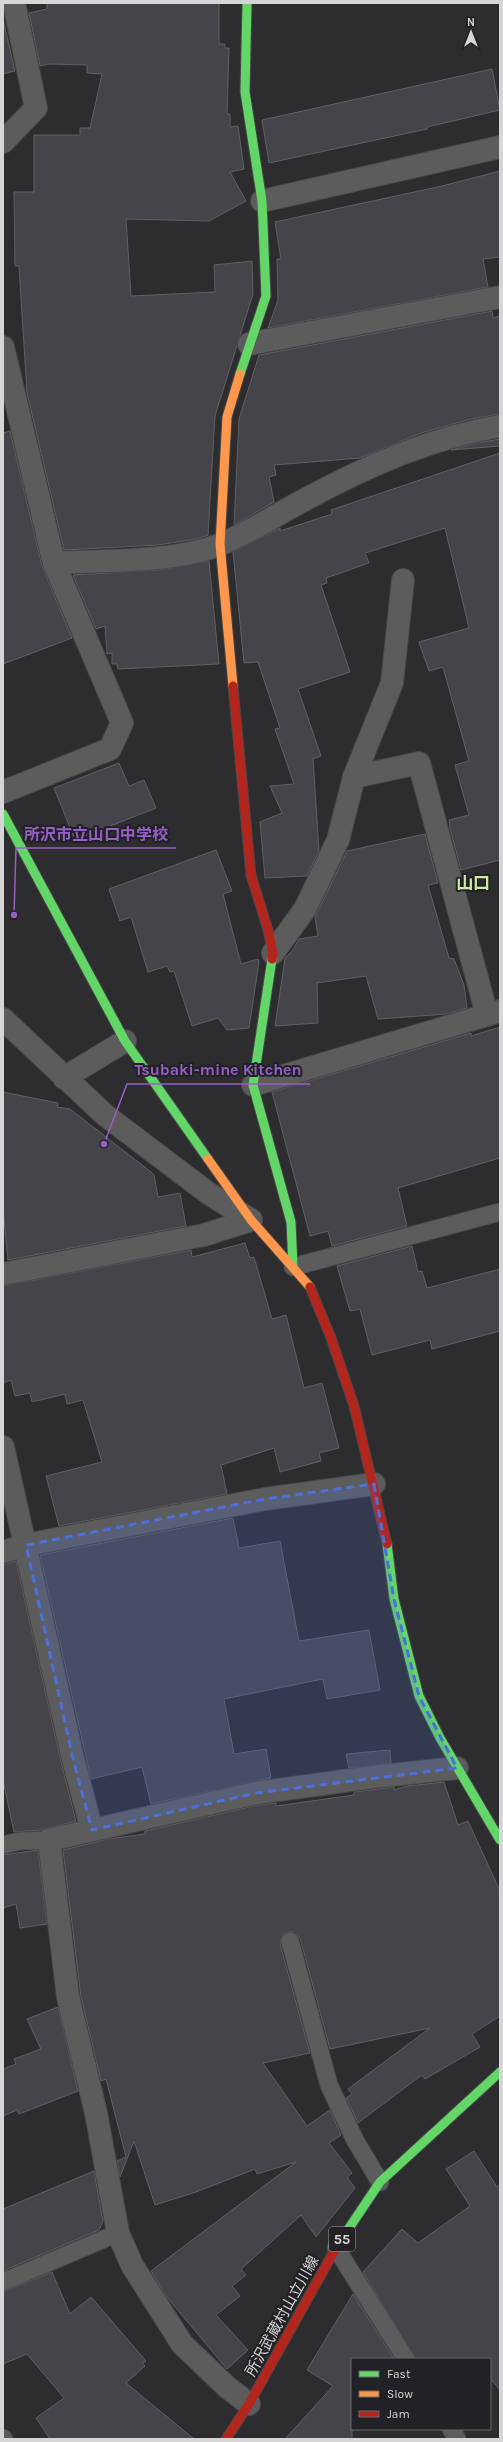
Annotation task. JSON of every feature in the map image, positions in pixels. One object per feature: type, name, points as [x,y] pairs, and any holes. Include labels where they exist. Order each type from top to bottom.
[{"type":"street","points":[[3,142],[36,108],[14,3]]},
{"type":"street","points":[[247,3],[245,92],[262,201],[266,296],[226,418],[220,544],[251,875],[268,930],[273,953],[254,1085],[291,1222],[293,1267]]},
{"type":"street","points":[[262,201],[500,147]]},
{"type":"street","points":[[249,344],[500,297]]},
{"type":"street","points":[[3,347],[54,563],[122,723],[110,749],[3,792]]},
{"type":"street","points":[[54,563],[184,555],[220,544],[342,480],[406,450],[462,433],[500,426]]},
{"type":"street","points":[[273,953],[305,909],[335,846],[354,777],[392,683],[403,580]]},
{"type":"street","points":[[254,1085],[494,1013],[419,764],[354,777]]},
{"type":"street","points":[[3,814],[46,898],[125,1041],[251,1220],[309,1285],[331,1338],[354,1406],[386,1537],[394,1599],[417,1689],[440,1738],[500,1840]]},
{"type":"street","points":[[3,1019],[105,1115],[208,1193],[251,1220]]},
{"type":"street","points":[[64,1078],[125,1041]]},
{"type":"street","points":[[3,1274],[204,1235],[251,1220]]},
{"type":"street","points":[[3,1447],[76,1772],[92,1830]]},
{"type":"street","points":[[3,1552],[26,1545],[265,1499],[374,1484]]},
{"type":"street","points":[[249,2404],[227,2387],[182,2344],[132,2266],[118,2233],[96,2112],[68,1997],[48,1840],[256,1793],[373,1777],[457,1768]]},
{"type":"street","name":"所沢武蔵村山立川線","points":[[226,2439],[249,2404],[336,2248],[380,2182],[500,2072]]},
{"type":"lane","points":[[293,1267],[500,1212]]},
{"type":"lane","points":[[3,1845],[20,1841],[48,1840]]},
{"type":"lane","points":[[290,1941],[328,2085],[355,2140],[380,2182]]},
{"type":"lane","points":[[3,2282],[118,2233]]},
{"type":"lane","points":[[336,2248],[405,2358]]},
{"type":"lane","points":[[451,2430],[457,2439]]},
{"type":"highlighted area","points":[[374,1484],[394,1599],[419,1696],[457,1768],[256,1793],[92,1830],[73,1759],[26,1545],[265,1499]]},
{"type":"building","points":[[47,3],[219,3],[219,44],[225,44],[225,48],[229,48],[227,114],[230,114],[230,127],[238,126],[244,169],[230,172],[246,201],[209,221],[126,219],[131,296],[215,292],[214,265],[252,261],[253,294],[215,416],[208,535],[197,539],[158,545],[64,550],[27,393],[19,266],[15,266],[14,192],[34,192],[34,135],[80,135],[80,128],[90,128],[102,74],[87,73],[87,65],[49,64],[40,66],[29,13],[47,9]]},
{"type":"building","points":[[3,19],[15,71],[3,74]]},
{"type":"building","points":[[492,69],[500,110],[427,127],[427,129],[269,163],[262,120]]},
{"type":"building","points":[[500,171],[500,257],[483,259],[488,287],[268,328],[278,300],[277,259],[281,259],[275,222],[442,186]]},
{"type":"building","points":[[492,311],[493,318],[500,316],[500,414],[471,419],[421,433],[360,458],[274,465],[276,475],[269,477],[274,502],[234,525],[239,419],[259,355]]},
{"type":"building","points":[[10,431],[42,566],[72,638],[3,664],[3,433]]},
{"type":"building","points":[[500,439],[500,446],[451,450],[477,443]]},
{"type":"building","points":[[500,453],[500,860],[461,870],[449,820],[469,815],[455,765],[469,761],[443,667],[429,671],[419,642],[469,628],[445,528],[365,553],[369,563],[326,578],[327,583],[321,585],[350,672],[298,689],[321,756],[313,759],[319,851],[307,876],[265,878],[260,822],[282,813],[270,786],[294,784],[275,729],[280,728],[258,662],[244,663],[233,552],[280,528],[280,531],[332,514],[331,510]]},
{"type":"building","points":[[209,561],[219,664],[118,669],[117,664],[112,664],[112,653],[107,654],[105,626],[96,629],[73,575],[160,570]]},
{"type":"building","points":[[119,763],[129,786],[144,780],[156,808],[75,840],[54,788]]},
{"type":"building","points":[[425,834],[438,883],[428,885],[449,958],[454,959],[464,985],[467,1008],[447,1014],[378,1019],[366,976],[317,983],[318,1023],[275,1026],[285,958],[293,950],[299,939],[318,936],[315,917],[347,851]]},
{"type":"building","points":[[216,850],[232,891],[223,894],[241,964],[258,959],[259,962],[249,1028],[227,1030],[218,1018],[192,1026],[174,971],[170,972],[167,966],[148,972],[131,917],[120,921],[109,889]]},
{"type":"building","points":[[500,1027],[500,1158],[398,1188],[407,1226],[332,1246],[328,1231],[310,1236],[272,1092],[471,1033],[471,1036]]},
{"type":"building","points":[[3,1092],[58,1103],[57,1107],[70,1109],[154,1175],[158,1197],[180,1193],[186,1226],[8,1260],[3,1208]]},
{"type":"building","points":[[245,1243],[250,1258],[254,1257],[272,1319],[286,1315],[304,1388],[322,1383],[339,1448],[319,1453],[321,1461],[280,1472],[274,1448],[221,1465],[227,1494],[59,1526],[46,1476],[102,1462],[83,1400],[67,1404],[65,1394],[32,1402],[30,1393],[15,1396],[11,1380],[3,1383],[3,1286],[191,1250],[192,1257]]},
{"type":"building","points":[[412,1246],[418,1272],[422,1271],[427,1288],[500,1269],[500,1331],[432,1349],[430,1340],[372,1355],[360,1309],[350,1311],[337,1266]]},
{"type":"building","points":[[233,1518],[239,1548],[280,1541],[299,1641],[369,1630],[380,1690],[327,1699],[323,1679],[224,1699],[234,1754],[266,1749],[271,1778],[151,1804],[142,1767],[91,1779],[40,1555]]},
{"type":"building","points":[[16,1561],[61,1762],[76,1821],[41,1830],[14,1832],[3,1780],[3,1565]]},
{"type":"building","points":[[390,1750],[391,1763],[349,1768],[346,1754]]},
{"type":"building","points":[[444,1782],[458,1825],[468,1821],[500,1891],[500,2016],[472,2034],[480,2047],[425,2079],[422,2075],[358,2123],[346,2098],[352,2094],[348,2089],[430,2028],[330,2049],[300,1938],[292,1931],[283,1934],[280,1944],[310,2053],[263,2063],[307,2126],[330,2110],[341,2135],[329,2143],[352,2173],[347,2177],[355,2188],[316,2237],[301,2215],[241,2269],[246,2275],[232,2286],[240,2296],[216,2315],[248,2350],[227,2369],[166,2296],[151,2271],[296,2162],[257,2174],[255,2169],[196,2192],[155,2205],[134,2141],[120,2177],[117,2161],[126,2157],[106,2079],[101,2081],[81,1997],[63,1850],[108,1839],[145,1834],[145,1831],[258,1805],[276,1803],[276,1806],[354,1795],[354,1792],[394,1787],[394,1790],[407,1786]]},
{"type":"building","points":[[38,1850],[47,1924],[20,1928],[16,1904],[3,1908],[3,1855]]},
{"type":"building","points":[[58,2007],[78,2091],[19,2114],[17,2110],[3,2116],[3,2069],[16,2064],[14,2059],[41,2049],[27,2019]]},
{"type":"building","points":[[474,2151],[497,2187],[500,2185],[500,2390],[491,2379],[491,2358],[415,2358],[363,2272],[402,2229],[418,2243],[470,2206],[446,2169]]},
{"type":"building","points":[[94,2171],[103,2221],[99,2230],[3,2271],[3,2209]]},
{"type":"building","points":[[52,2272],[70,2314],[91,2297],[146,2361],[142,2363],[145,2366],[126,2383],[194,2439],[50,2439],[36,2418],[64,2398],[27,2354],[3,2364],[3,2292]]},
{"type":"building","points":[[353,2294],[393,2358],[351,2358],[352,2439],[285,2439],[333,2386],[307,2370]]},
{"type":"traffic: fast","points":[[240,374],[266,296],[262,201],[245,92],[247,3]]},
{"type":"traffic: fast","points":[[3,814],[125,1041],[208,1159]]},
{"type":"traffic: fast","points":[[272,959],[253,1085],[291,1222],[293,1267]]},
{"type":"traffic: fast","points":[[387,1544],[394,1599],[419,1696],[440,1738],[500,1840]]},
{"type":"traffic: fast","points":[[337,2246],[380,2182],[500,2072]]},
{"type":"traffic: slow","points":[[233,686],[220,544],[227,417],[240,374]]},
{"type":"traffic: slow","points":[[208,1159],[251,1220],[310,1287]]},
{"type":"traffic: jam","points":[[233,686],[251,875],[268,930],[273,953],[272,959]]},
{"type":"traffic: jam","points":[[310,1287],[331,1338],[354,1406],[387,1544]]},
{"type":"traffic: jam","points":[[226,2439],[249,2404],[337,2246]]},
{"type":"place","name":"所沢市立山口中学校","points":[[14,915]]},
{"type":"place","name":"Tsubaki-mine Kitchen","points":[[104,1144]]},
{"type":"district","name":"山口","points":[[473,883]]}]
